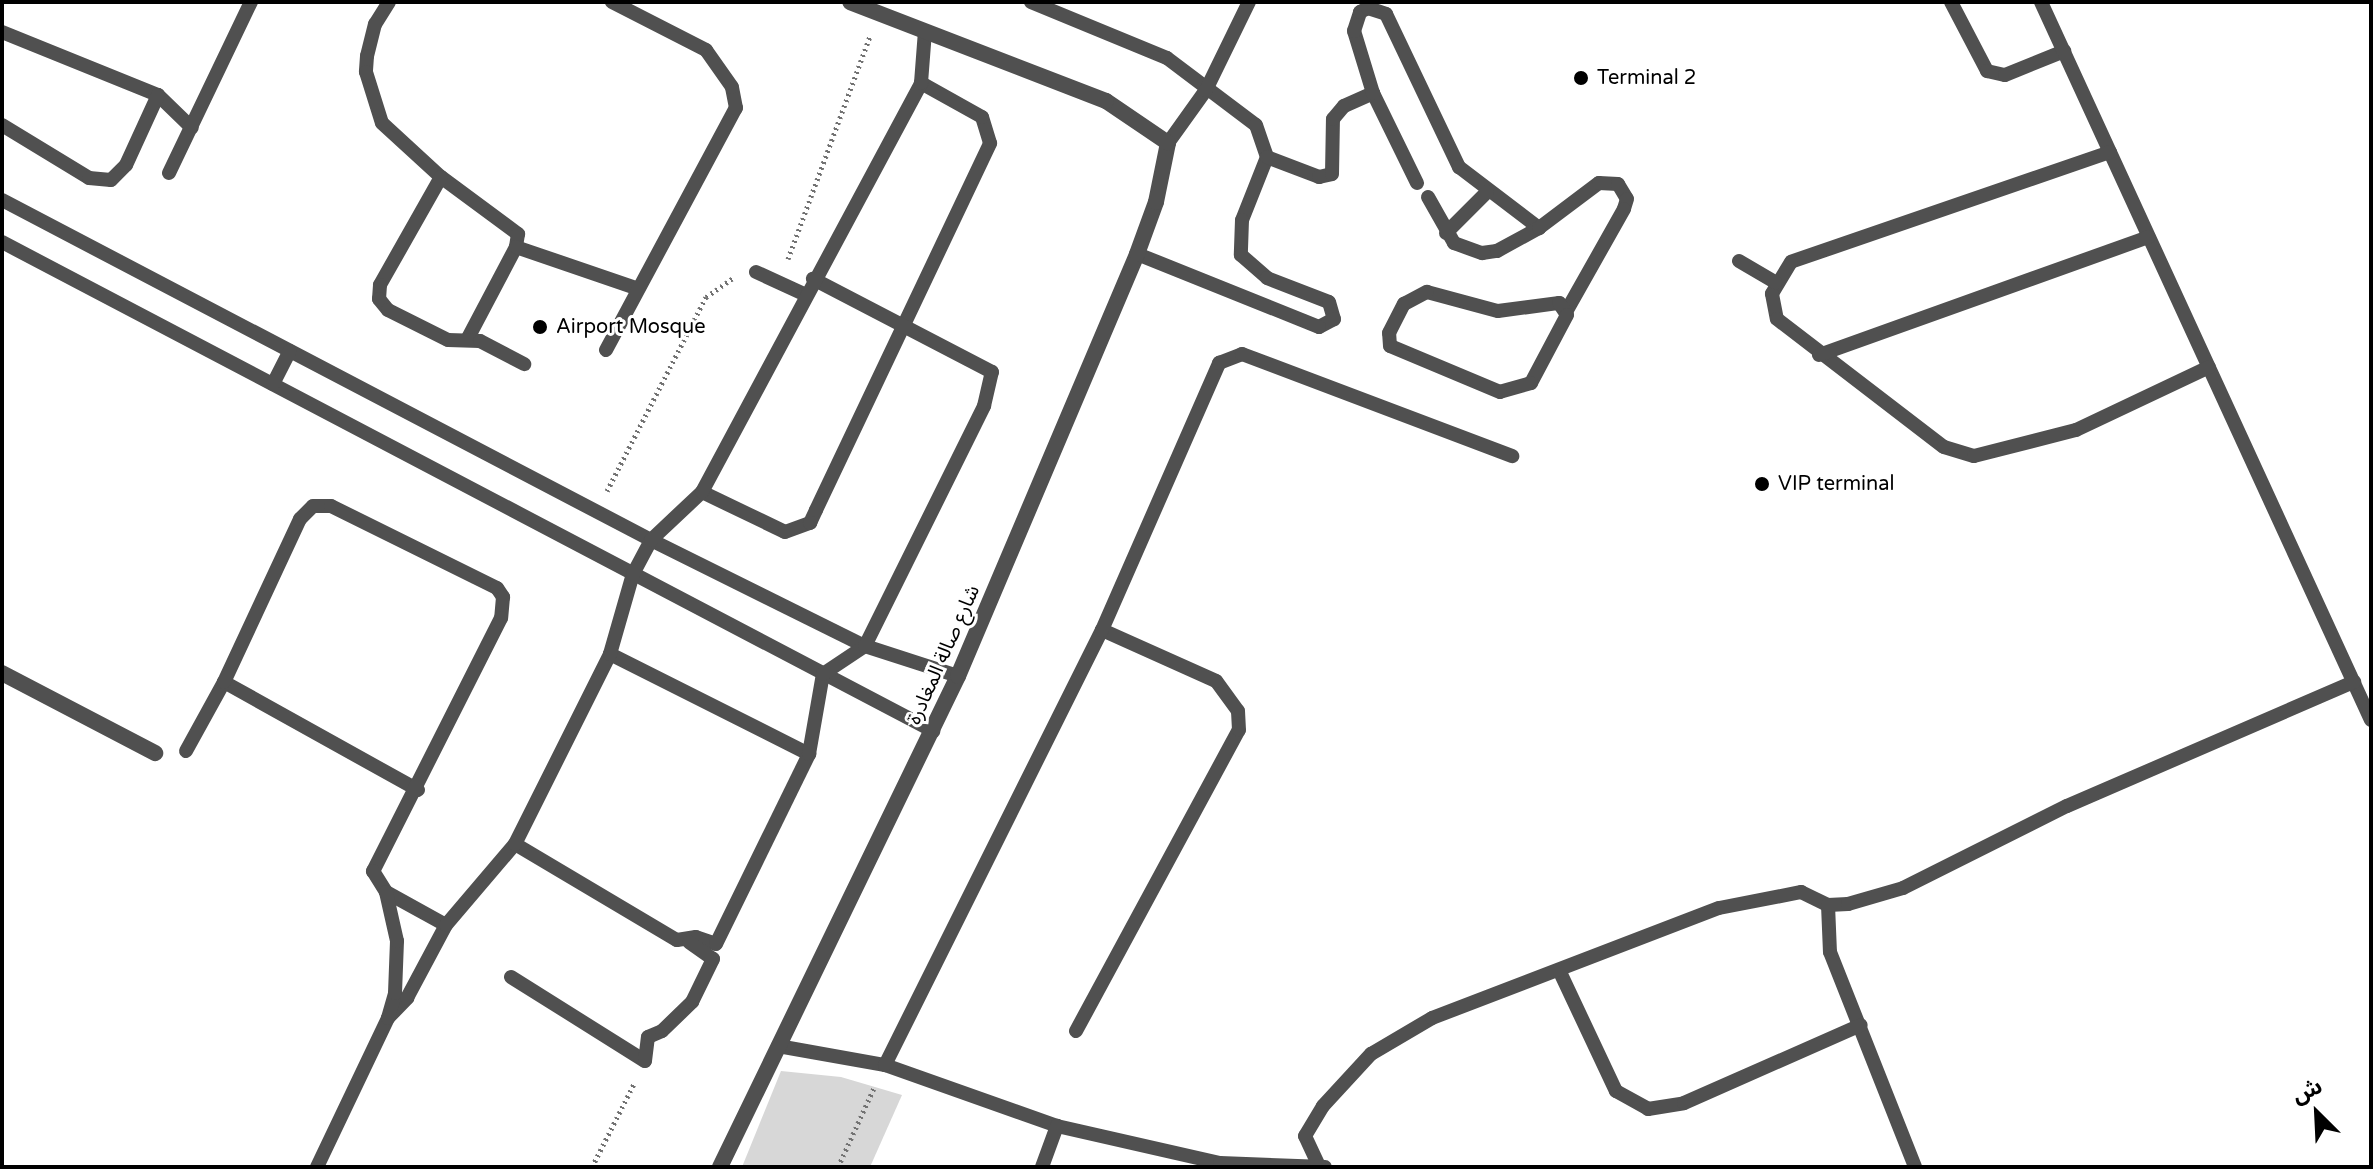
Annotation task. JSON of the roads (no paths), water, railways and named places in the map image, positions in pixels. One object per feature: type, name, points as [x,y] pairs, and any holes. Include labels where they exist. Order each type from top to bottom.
[{"type":"street","points":[[850,2],[1106,101],[1168,143]]},
{"type":"street","name":"شارع صالة المغادرة","points":[[720,1167],[958,676],[1137,254],[1156,202],[1168,143]]},
{"type":"street","points":[[2,673],[155,753]]},
{"type":"lane","points":[[169,173],[251,2]]},
{"type":"lane","points":[[389,2],[370,37],[366,72],[382,123],[441,177],[515,228],[516,247],[467,340]]},
{"type":"lane","points":[[606,350],[636,288],[732,119],[736,97],[706,50],[612,2]]},
{"type":"lane","points":[[1031,2],[1167,58],[1256,125],[1267,157],[1242,220],[1241,255],[1267,278],[1329,302],[1335,313],[1330,323],[1319,327],[1137,254]]},
{"type":"lane","points":[[1168,143],[1206,90],[1249,2]]},
{"type":"lane","points":[[1951,2],[1987,71],[2005,75],[2064,51]]},
{"type":"lane","points":[[2041,2],[2371,720]]},
{"type":"lane","points":[[1417,183],[1373,93],[1354,31],[1360,12],[1368,8],[1386,14],[1449,151],[1487,192],[1539,228]]},
{"type":"lane","points":[[388,1018],[407,998],[446,925],[515,844],[610,654],[633,574],[651,540],[702,492],[804,294],[921,83],[925,31]]},
{"type":"lane","points":[[2,32],[158,95],[192,128]]},
{"type":"lane","points":[[702,492],[785,532],[810,523],[990,143],[982,117],[921,83]]},
{"type":"lane","points":[[1267,157],[1319,177],[1332,174],[1336,169],[1333,119],[1344,106],[1373,93]]},
{"type":"lane","points":[[2,125],[89,178],[111,180],[126,165],[158,95]]},
{"type":"lane","points":[[2110,152],[1791,262],[1775,282],[1777,319],[1819,355],[1944,447],[1974,456],[2076,430],[2209,367]]},
{"type":"lane","points":[[441,177],[378,292],[388,310],[448,340],[486,343],[524,364]]},
{"type":"lane","points":[[1428,197],[1446,233],[1467,250],[1482,253],[1539,228],[1599,183],[1618,184],[1624,191],[1624,209],[1567,310],[1531,383],[1510,393],[1396,351],[1388,340],[1404,304],[1427,292],[1498,311],[1554,303],[1567,310]]},
{"type":"lane","points":[[1446,233],[1487,192]]},
{"type":"lane","points":[[2,200],[651,540],[865,646],[958,676]]},
{"type":"lane","points":[[1819,355],[2149,237]]},
{"type":"lane","points":[[2,242],[933,731]]},
{"type":"lane","points":[[516,247],[636,288]]},
{"type":"lane","points":[[1739,261],[1775,282]]},
{"type":"lane","points":[[756,272],[804,294]]},
{"type":"lane","points":[[689,942],[696,937],[716,944],[809,754],[823,674],[865,646],[984,406],[992,372],[813,279]]},
{"type":"lane","points":[[273,384],[290,351]]},
{"type":"lane","points":[[885,1065],[1102,630],[1212,375],[1229,356],[1255,358],[1512,456]]},
{"type":"lane","points":[[186,751],[224,682],[300,519],[313,506],[331,506],[488,582],[503,597],[501,618],[418,790],[375,862],[374,879],[386,892],[446,925]]},
{"type":"lane","points":[[1102,630],[1141,650]]},
{"type":"lane","points":[[1076,1031],[1239,730],[1238,711],[1216,681],[1102,630]]},
{"type":"lane","points":[[610,654],[809,754]]},
{"type":"lane","points":[[224,682],[418,790]]},
{"type":"lane","points":[[1322,1166],[1305,1136],[1323,1106],[1371,1054],[1432,1018],[1753,899],[1801,892],[1828,905],[1903,888],[2067,806],[2354,682]]},
{"type":"lane","points":[[511,977],[645,1061],[648,1037],[662,1031],[692,1002],[713,959],[693,950],[689,942],[614,905],[515,844]]},
{"type":"lane","points":[[317,1167],[388,1018],[397,967],[386,892]]},
{"type":"lane","points":[[1828,905],[1830,952],[1915,1167]]},
{"type":"lane","points":[[1559,970],[1616,1091],[1648,1109],[1684,1103],[1861,1025]]},
{"type":"lane","points":[[778,1046],[885,1065],[1057,1126],[1220,1163],[1322,1166]]},
{"type":"lane","points":[[1042,1167],[1057,1126]]},
{"type":"place","name":"Terminal 2","points":[[1581,78]]},
{"type":"place","name":"Airport Mosque","points":[[540,327]]},
{"type":"place","name":"VIP terminal","points":[[1762,484]]}]
